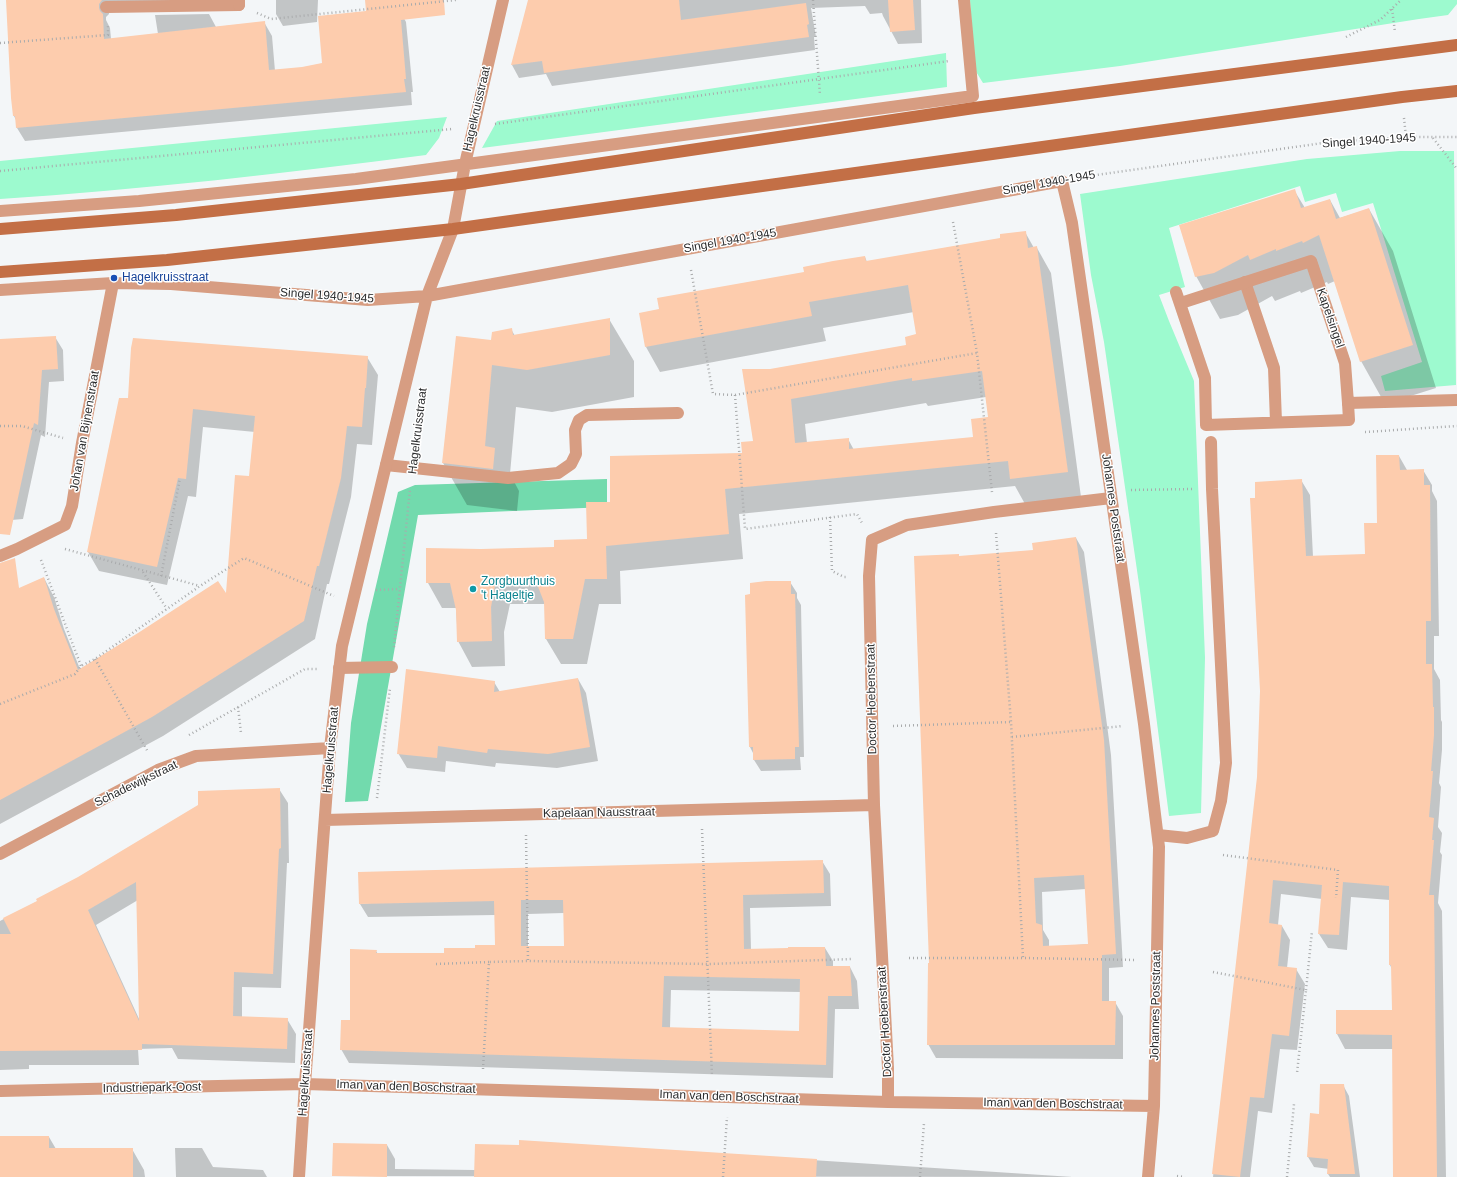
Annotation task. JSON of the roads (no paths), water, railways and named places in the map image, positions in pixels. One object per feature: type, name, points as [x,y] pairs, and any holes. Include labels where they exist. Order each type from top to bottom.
[{"type":"main road","points":[[0,229],[176,215],[461,184],[974,108],[1457,45]]},
{"type":"main road","points":[[0,272],[167,260],[453,229],[1402,97],[1457,91]]},
{"type":"street","name":"Hagelkruisstraat","points":[[299,1177],[330,748],[342,646],[427,296],[453,229],[464,164],[503,0]]},
{"type":"street","points":[[0,211],[139,201],[356,179],[973,96],[964,0]]},
{"type":"street","points":[[106,7],[239,2]]},
{"type":"street","name":"Singel 1940-1945","points":[[0,290],[113,283],[170,284],[368,300],[427,296],[1062,181]]},
{"type":"street","name":"Johannes Poststraat","points":[[1062,181],[1072,223],[1144,724],[1158,835],[1154,1106],[1148,1177]]},
{"type":"street","name":"Kapelsingel","points":[[1276,422],[1206,425],[1205,378],[1178,297],[1245,282],[1311,261],[1345,363],[1348,403]]},
{"type":"street","points":[[1245,282],[1274,368],[1276,422],[1349,420],[1348,403],[1457,400]]},
{"type":"street","name":"Johan van Bijnenstraat","points":[[0,556],[65,525],[72,506],[82,443],[113,283]]},
{"type":"street","points":[[386,465],[508,478],[558,473],[571,464],[576,454],[575,430],[579,420],[587,415],[678,413]]},
{"type":"street","points":[[1158,835],[1187,838],[1213,831],[1222,793],[1226,763],[1211,442]]},
{"type":"street","name":"Doctor Hoebenstraat","points":[[888,1102],[888,1068],[874,806],[868,576],[872,540],[907,525],[1110,494]]},
{"type":"street","name":"Johan van Bijnenstraat","points":[[0,549],[17,549]]},
{"type":"street","points":[[339,668],[392,666]]},
{"type":"street","name":"Schadewijkstraat","points":[[0,854],[158,770],[196,756],[330,748]]},
{"type":"street","name":"Kapelaan Nausstraat","points":[[325,820],[874,806]]},
{"type":"street","name":"Iman van den Boschstraat","points":[[305,1084],[888,1102],[1154,1106]]},
{"type":"street","name":"Industriepark-Oost","points":[[0,1091],[305,1084]]},
{"type":"place","name":"Hagelkruisstraat","points":[[114,278]]},
{"type":"place","name":"Zorgbuurthuis 't Hageltje","points":[[473,589]]}]
